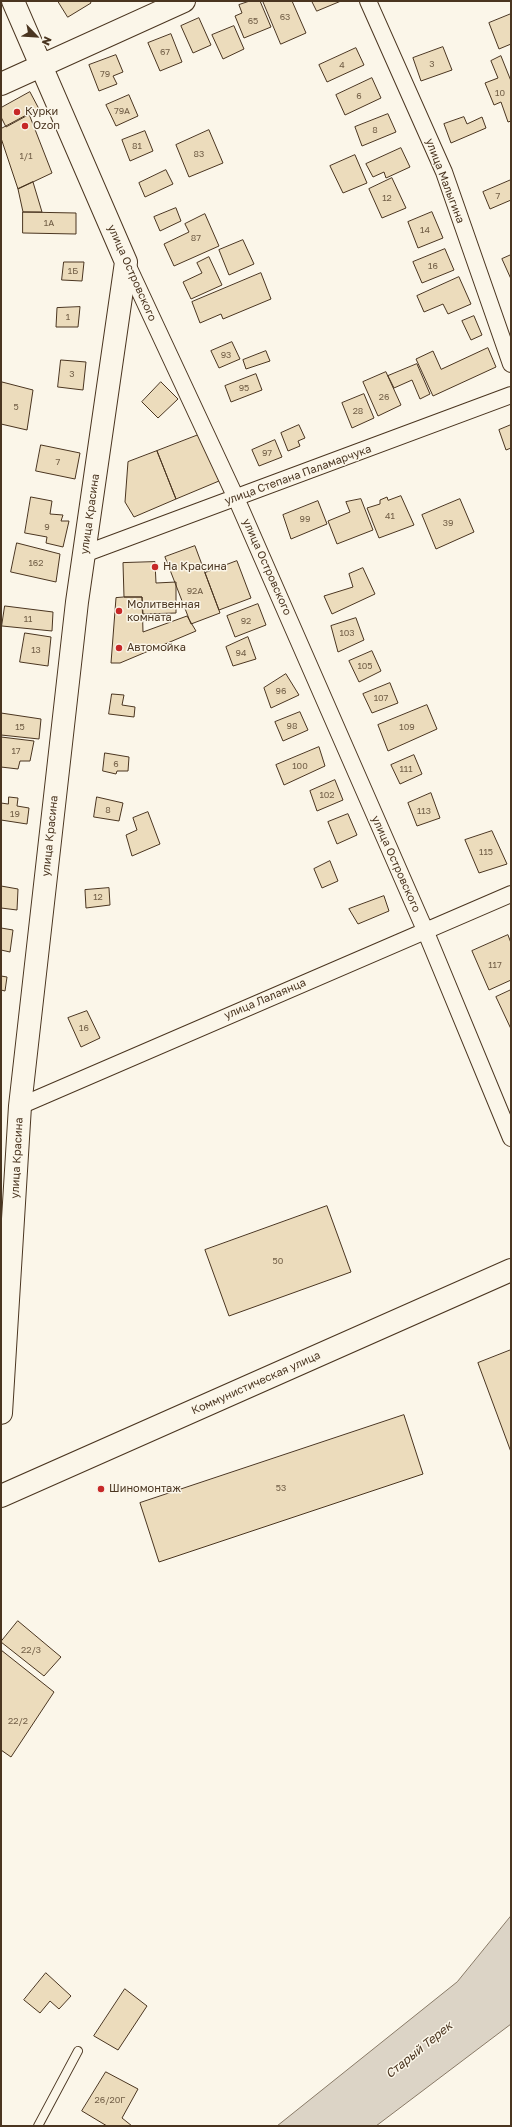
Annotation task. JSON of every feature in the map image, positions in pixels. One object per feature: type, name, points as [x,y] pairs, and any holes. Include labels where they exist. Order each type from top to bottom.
[{"type":"street","name":"улица Островского","points":[[13,1],[126,262],[236,498],[424,930],[511,1138]]},
{"type":"street","points":[[1,84],[184,1]]},
{"type":"street","name":"улица Малыгина","points":[[368,1],[444,172],[511,364]]},
{"type":"street","name":"улица Красина","points":[[1,1413],[20,1106],[84,554],[126,262]]},
{"type":"street","name":"улица Степана Паламарчука","points":[[84,554],[511,395]]},
{"type":"street","name":"улица Лалаянца","points":[[20,1106],[424,930],[511,894]]},
{"type":"street","name":"Коммунистическая улица","points":[[1,1496],[511,1270]]},
{"type":"lane","points":[[38,2126],[78,2050]]},
{"type":"water","name":"Старый Терек","points":[[511,1916],[511,2024],[376,2126],[277,2126],[457,1982]]},
{"type":"building","points":[[58,1],[90,1],[91,3],[68,17]]},
{"type":"building","points":[[250,1],[260,1],[271,27],[244,38],[235,16],[242,13],[239,5]]},
{"type":"building","points":[[263,1],[292,1],[306,33],[281,44]]},
{"type":"building","points":[[312,1],[341,1],[317,11]]},
{"type":"building","points":[[511,14],[511,44],[499,49],[489,23]]},
{"type":"building","points":[[199,18],[211,45],[193,53],[181,26]]},
{"type":"building","points":[[234,26],[244,49],[223,59],[212,35]]},
{"type":"building","points":[[171,34],[182,62],[160,71],[148,43]]},
{"type":"building","points":[[443,47],[452,70],[421,81],[413,58]]},
{"type":"building","points":[[356,48],[364,65],[327,82],[319,65]]},
{"type":"building","points":[[116,55],[123,72],[113,76],[117,84],[99,91],[89,65]]},
{"type":"building","points":[[501,56],[511,81],[511,121],[508,122],[501,102],[494,105],[485,83],[498,78],[491,61]]},
{"type":"building","points":[[372,78],[381,98],[345,115],[336,95]]},
{"type":"building","name":"Курки","points":[[30,92],[39,109],[6,127],[1,117],[1,108]]},
{"type":"building","points":[[129,95],[138,116],[116,126],[106,105]]},
{"type":"building","points":[[29,114],[52,173],[18,189],[1,138],[1,129]]},
{"type":"building","points":[[388,114],[396,132],[362,146],[355,127]]},
{"type":"building","points":[[464,117],[467,124],[482,117],[486,128],[451,143],[444,124]]},
{"type":"building","points":[[209,130],[223,163],[189,177],[176,145]]},
{"type":"building","points":[[145,131],[153,151],[130,161],[122,140]]},
{"type":"building","points":[[401,148],[410,167],[386,178],[384,172],[373,177],[366,164]]},
{"type":"building","points":[[355,155],[367,183],[343,193],[330,166]]},
{"type":"building","points":[[166,170],[173,184],[145,197],[139,183]]},
{"type":"building","points":[[392,178],[406,208],[382,218],[369,189]]},
{"type":"building","points":[[511,180],[511,200],[490,209],[483,192]]},
{"type":"building","points":[[33,182],[42,212],[23,212],[18,189]]},
{"type":"building","points":[[176,208],[181,221],[160,231],[154,217]]},
{"type":"building","points":[[23,212],[76,213],[76,234],[23,233]]},
{"type":"building","points":[[432,212],[443,238],[418,248],[408,222]]},
{"type":"building","points":[[205,214],[219,246],[174,266],[164,244],[189,232],[185,224]]},
{"type":"building","points":[[243,240],[254,264],[229,275],[219,250]]},
{"type":"building","points":[[445,249],[454,270],[422,283],[413,262]]},
{"type":"building","points":[[511,255],[511,279],[502,259]]},
{"type":"building","points":[[209,257],[222,285],[191,299],[183,282],[202,273],[197,263]]},
{"type":"building","points":[[64,262],[84,262],[82,281],[62,280]]},
{"type":"building","points":[[261,273],[271,299],[223,319],[221,314],[200,323],[192,302]]},
{"type":"building","points":[[459,277],[471,304],[448,314],[443,304],[424,312],[417,296]]},
{"type":"building","points":[[80,307],[78,327],[56,327],[57,308]]},
{"type":"building","points":[[474,316],[482,335],[471,340],[462,321]]},
{"type":"building","points":[[232,342],[240,359],[219,368],[211,351]]},
{"type":"building","points":[[488,348],[496,367],[433,396],[416,359],[433,351],[441,369]]},
{"type":"building","points":[[266,351],[270,361],[246,369],[243,360]]},
{"type":"building","points":[[61,360],[86,362],[83,390],[58,387]]},
{"type":"building","points":[[417,364],[430,394],[420,399],[412,380],[394,388],[388,376]]},
{"type":"building","points":[[386,372],[401,405],[378,416],[363,382]]},
{"type":"building","points":[[256,374],[262,390],[231,402],[225,386]]},
{"type":"building","points":[[2,382],[33,390],[27,430],[1,424]]},
{"type":"building","points":[[161,382],[178,399],[158,418],[142,402]]},
{"type":"building","points":[[364,394],[374,418],[352,428],[342,403]]},
{"type":"building","points":[[299,425],[305,438],[298,441],[300,446],[288,451],[281,433]]},
{"type":"building","points":[[511,425],[511,448],[506,450],[499,430]]},
{"type":"building","points":[[201,434],[219,481],[176,499],[157,451]]},
{"type":"building","points":[[275,440],[282,457],[259,466],[252,450]]},
{"type":"building","points":[[41,445],[80,453],[75,479],[36,471]]},
{"type":"building","points":[[157,451],[176,499],[134,517],[125,502],[128,462]]},
{"type":"building","points":[[401,496],[414,525],[379,538],[367,508],[380,504],[380,500],[387,497],[388,500]]},
{"type":"building","points":[[31,497],[52,501],[50,514],[63,515],[61,521],[69,521],[63,547],[46,543],[47,537],[25,533]]},
{"type":"building","points":[[361,499],[373,530],[337,544],[328,521],[350,512],[346,502]]},
{"type":"building","points":[[460,499],[474,532],[436,549],[422,515]]},
{"type":"building","points":[[318,501],[327,524],[291,539],[283,515]]},
{"type":"building","points":[[17,543],[60,554],[56,582],[11,572]]},
{"type":"building","points":[[195,546],[220,613],[191,624],[165,557]]},
{"type":"building","points":[[237,561],[251,598],[219,610],[205,573]]},
{"type":"building","points":[[155,562],[156,583],[176,582],[176,613],[143,614],[142,597],[124,597],[123,563]]},
{"type":"building","points":[[363,568],[375,594],[332,614],[324,596],[353,587],[349,574]]},
{"type":"building","points":[[142,597],[143,632],[187,616],[196,631],[120,663],[111,663],[116,598]]},
{"type":"building","points":[[258,604],[266,625],[235,637],[227,616]]},
{"type":"building","points":[[5,606],[53,612],[52,631],[2,626]]},
{"type":"building","points":[[356,618],[364,640],[338,652],[331,626]]},
{"type":"building","points":[[25,633],[51,637],[48,666],[20,662]]},
{"type":"building","points":[[248,637],[256,659],[233,666],[226,647]]},
{"type":"building","points":[[372,651],[381,671],[359,682],[349,661]]},
{"type":"building","points":[[286,674],[299,695],[271,708],[264,688]]},
{"type":"building","points":[[390,683],[398,703],[372,713],[363,694]]},
{"type":"building","points":[[112,694],[124,695],[122,705],[135,707],[134,717],[109,714]]},
{"type":"building","points":[[427,705],[437,729],[388,751],[378,725]]},
{"type":"building","points":[[300,712],[308,730],[283,741],[275,722]]},
{"type":"building","points":[[1,713],[41,719],[39,739],[1,735]]},
{"type":"building","points":[[1,737],[34,741],[30,761],[20,761],[18,769],[1,767]]},
{"type":"building","points":[[319,747],[325,766],[284,785],[276,765]]},
{"type":"building","points":[[105,753],[129,757],[128,771],[117,771],[116,774],[103,771]]},
{"type":"building","points":[[414,755],[422,774],[400,784],[391,765]]},
{"type":"building","points":[[335,780],[343,800],[317,811],[310,791]]},
{"type":"building","points":[[431,793],[440,818],[417,826],[408,803]]},
{"type":"building","points":[[9,797],[18,798],[17,806],[29,808],[27,824],[1,820],[1,803],[8,804]]},
{"type":"building","points":[[97,797],[123,803],[119,821],[94,817]]},
{"type":"building","points":[[148,812],[160,844],[132,856],[126,835],[137,830],[133,818]]},
{"type":"building","points":[[348,814],[357,835],[337,844],[328,822]]},
{"type":"building","points":[[492,831],[507,864],[479,873],[465,840]]},
{"type":"building","points":[[330,861],[338,881],[322,888],[314,869]]},
{"type":"building","points":[[1,886],[18,889],[17,910],[1,908]]},
{"type":"building","points":[[109,888],[110,905],[86,908],[85,890]]},
{"type":"building","points":[[384,896],[389,911],[358,924],[349,909]]},
{"type":"building","points":[[1,928],[13,930],[10,952],[1,950]]},
{"type":"building","points":[[508,935],[511,943],[511,980],[489,990],[472,951]]},
{"type":"building","points":[[1,976],[7,977],[5,991],[1,990]]},
{"type":"building","points":[[511,990],[511,1029],[496,997]]},
{"type":"building","points":[[87,1011],[100,1038],[81,1047],[68,1018]]},
{"type":"building","points":[[327,1206],[351,1272],[229,1316],[205,1250]]},
{"type":"building","points":[[511,1350],[511,1452],[478,1363]]},
{"type":"building","points":[[404,1415],[423,1474],[159,1562],[140,1503]]},
{"type":"building","points":[[18,1621],[61,1657],[44,1676],[1,1642]]},
{"type":"building","points":[[1,1650],[54,1692],[11,1757],[1,1750]]},
{"type":"building","points":[[46,1973],[71,1996],[59,2009],[50,2001],[40,2013],[24,2000]]},
{"type":"building","points":[[125,1989],[147,2006],[118,2050],[94,2036]]},
{"type":"building","points":[[106,2072],[138,2089],[122,2118],[132,2126],[107,2126],[82,2111]]},
{"type":"place","name":"Курки","points":[[17,112]]},
{"type":"place","name":"Ozon","points":[[25,126]]},
{"type":"place","name":"На Красина","points":[[155,567]]},
{"type":"place","name":"Молитвенная комната","points":[[119,611]]},
{"type":"place","name":"Автомойка","points":[[119,648]]},
{"type":"place","name":"Шиномонтаж","points":[[101,1489]]}]
